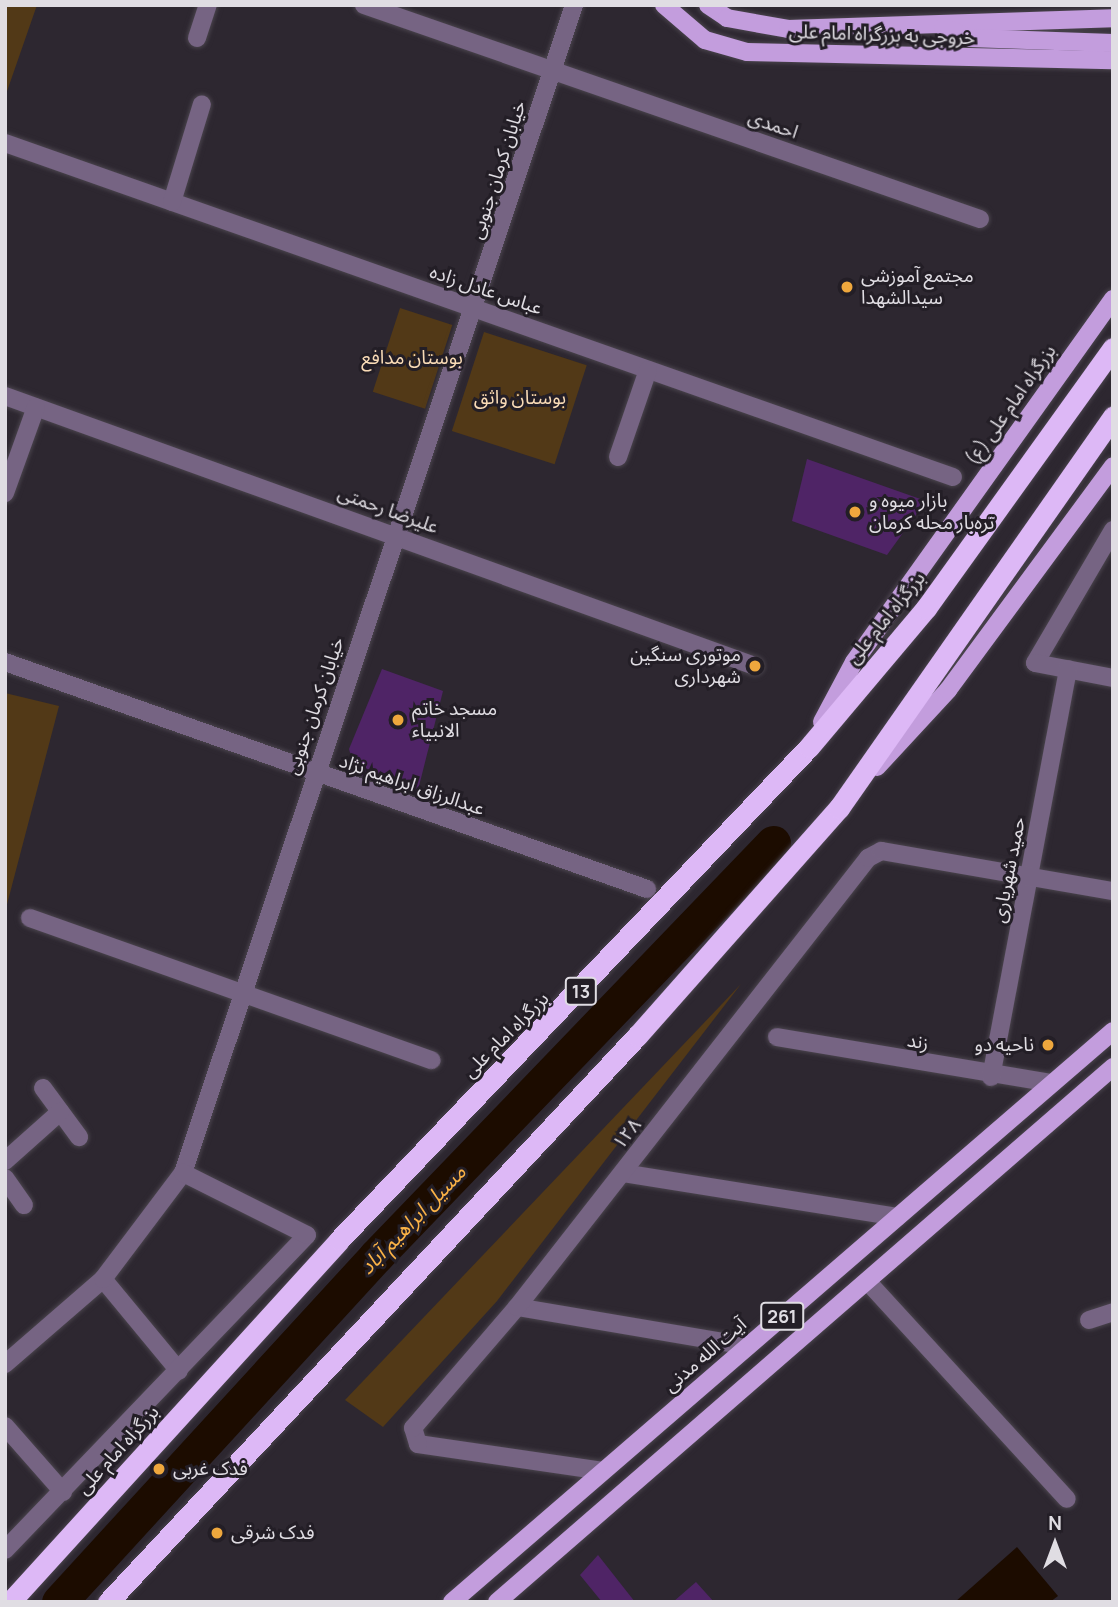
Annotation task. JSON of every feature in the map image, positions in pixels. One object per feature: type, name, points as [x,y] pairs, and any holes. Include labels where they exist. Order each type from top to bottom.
[{"type":"highway","name":"بزرگراه امام علی","points":[[10,1602],[339,1240],[809,747],[926,608],[1113,348]]},
{"type":"highway","points":[[108,1602],[637,1036],[839,808],[1113,416]]},
{"type":"main road","name":"خروجی به بزرگراه امام علی","points":[[664,5],[705,40],[747,52],[1113,60]]},
{"type":"main road","points":[[708,5],[727,18],[788,29],[1113,18]]},
{"type":"main road","points":[[936,25],[970,38],[1113,43]]},
{"type":"main road","name":"بزرگراه امام علی (ع)","points":[[809,747],[854,662],[1113,299]]},
{"type":"main road","points":[[839,808],[948,690],[1113,467]]},
{"type":"main road","name":"آیت الله مدنی","points":[[452,1602],[1113,1031]]},
{"type":"main road","name":"261","points":[[497,1602],[1113,1067]]},
{"type":"street","points":[[197,38],[208,5]]},
{"type":"street","name":"احمدی","points":[[364,5],[980,219]]},
{"type":"street","name":"خیابان کرمان جنوبی","points":[[5,1364],[103,1279],[183,1173],[240,990],[474,308],[574,5]]},
{"type":"street","points":[[172,202],[202,104]]},
{"type":"street","name":"عباس عادل زاده","points":[[5,143],[953,477]]},
{"type":"street","points":[[618,457],[648,370]]},
{"type":"street","name":"علیرضا رحمتی","points":[[5,396],[755,666]]},
{"type":"street","points":[[5,493],[36,407]]},
{"type":"street","points":[[1113,530],[1035,663],[1113,678]]},
{"type":"street","name":"عبدالرزاق ابراهیم نژاد","points":[[5,662],[647,889]]},
{"type":"street","name":"حمید شهریاری","points":[[991,1077],[1068,669]]},
{"type":"street","name":"۱۲۸","points":[[603,1471],[418,1444],[413,1428],[517,1307],[874,854],[1028,879]]},
{"type":"street","points":[[1028,879],[1113,891]]},
{"type":"street","points":[[30,918],[432,1060]]},
{"type":"street","name":"زند","points":[[777,1037],[991,1077],[1052,1083]]},
{"type":"street","points":[[43,1088],[79,1137]]},
{"type":"street","points":[[5,1161],[60,1112]]},
{"type":"street","points":[[5,1550],[307,1235],[183,1173]]},
{"type":"street","points":[[622,1173],[897,1217]]},
{"type":"street","points":[[5,1178],[24,1205]]},
{"type":"street","points":[[103,1279],[179,1371]]},
{"type":"street","points":[[867,1282],[1067,1499]]},
{"type":"street","points":[[517,1307],[748,1346]]},
{"type":"street","points":[[1089,1320],[1113,1312]]},
{"type":"street","points":[[5,1426],[63,1492]]},
{"type":"green space","points":[[5,5],[37,5],[5,97]]},
{"type":"green space","name":"بوستان مدافع","points":[[400,308],[452,325],[425,409],[373,392]]},
{"type":"green space","name":"بوستان واثق","points":[[484,332],[587,365],[555,464],[452,431]]},
{"type":"green space","points":[[5,693],[59,706],[5,912]]},
{"type":"green space","points":[[741,984],[497,1301],[383,1427],[345,1400]]},
{"type":"shaded area","points":[[1017,1547],[1058,1596],[1050,1602],[955,1602]]},
{"type":"building","points":[[807,459],[926,501],[887,555],[792,521]]},
{"type":"building","name":"مسجد خاتم الانبیاء","points":[[382,669],[443,691],[417,794],[356,774],[349,749]]},
{"type":"building","points":[[598,1555],[635,1602],[602,1602],[580,1575]]},
{"type":"building","points":[[696,1582],[714,1602],[673,1602]]},
{"type":"waterway","name":"مسیل ابراهیم آباد","points":[[59,1602],[376,1256],[773,843]]},
{"type":"place","name":"مجتمع آموزشی سیدالشهدا","points":[[847,287]]},
{"type":"place","name":"بازار میوه و تره‌بار محله کرمان","points":[[855,512]]},
{"type":"place","name":"موتوری سنگین شهرداری","points":[[755,666]]},
{"type":"place","name":"مسجد خاتم الانبیاء","points":[[398,720]]},
{"type":"place","name":"ناحیه دو","points":[[1048,1045]]},
{"type":"place","name":"فدک غربی","points":[[159,1469]]},
{"type":"place","name":"فدک شرقی","points":[[217,1533]]}]
